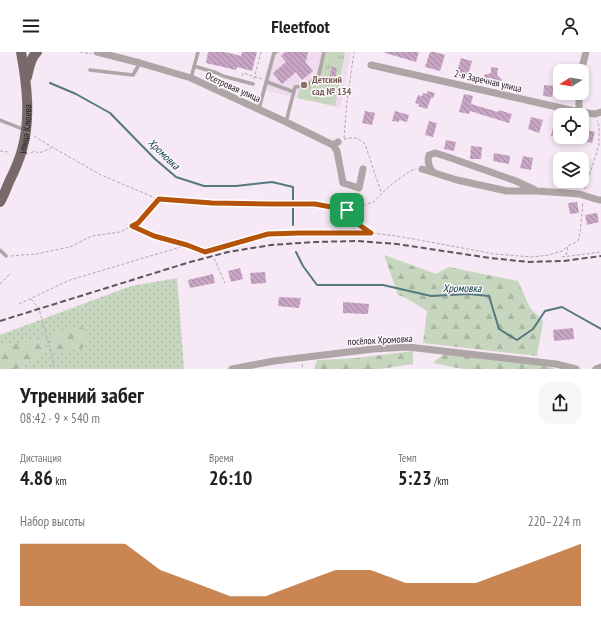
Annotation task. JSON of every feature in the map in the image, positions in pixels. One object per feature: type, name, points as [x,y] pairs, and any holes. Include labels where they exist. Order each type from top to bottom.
[{"type":"main road","name":"улица Клюева","points":[[0,202],[15,170],[22,150],[26,131],[27,96],[21,52]]},
{"type":"main road","points":[[26,81],[30,63],[34,54],[37,52]]},
{"type":"street","name":"Осетровая улица","points":[[97,52],[191,78],[286,122],[338,142]]},
{"type":"street","points":[[583,64],[586,52]]},
{"type":"street","name":"2-я Заречная улица","points":[[371,64],[562,108]]},
{"type":"street","points":[[338,142],[343,183],[359,188],[363,169]]},
{"type":"street","points":[[433,172],[430,168],[428,157],[429,155],[435,153],[516,181],[537,191]]},
{"type":"street","points":[[422,169],[457,180],[507,191],[537,191],[579,194],[601,200]]},
{"type":"street","name":"посёлок Хромовка","points":[[232,369],[263,366],[373,349],[408,347],[556,364],[576,369]]},
{"type":"street","points":[[596,369],[601,367]]},
{"type":"lane","points":[[191,78],[198,52]]},
{"type":"lane","points":[[259,109],[266,80],[274,54],[276,52]]},
{"type":"lane","points":[[286,122],[295,87],[308,85],[319,74],[324,52]]},
{"type":"lane","points":[[90,70],[133,75],[140,63]]},
{"type":"lane","points":[[194,66],[253,84]]},
{"type":"lane","points":[[266,80],[294,92]]},
{"type":"lane","points":[[0,120],[26,131]]},
{"type":"lane","points":[[0,250],[6,256]]},
{"type":"path","points":[[253,84],[261,52]]},
{"type":"path","points":[[354,52],[347,101],[338,142],[355,137],[360,139],[365,144],[382,193]]},
{"type":"path","points":[[242,76],[243,73],[266,80]]},
{"type":"path","points":[[205,252],[268,234],[300,233],[371,233],[397,236],[495,254],[532,257],[549,255],[562,251],[578,241],[583,195],[599,145],[598,113]]},
{"type":"path","points":[[26,131],[101,175],[159,199],[212,203],[315,204],[347,210],[371,203],[410,171],[422,169]]},
{"type":"path","points":[[31,153],[34,151],[40,153],[52,147]]},
{"type":"path","points":[[0,151],[9,152]]},
{"type":"path","points":[[6,256],[36,254],[70,247],[92,236],[120,232],[138,223],[159,199]]},
{"type":"path","points":[[347,210],[346,216],[371,233]]},
{"type":"path","points":[[132,226],[154,236],[187,245],[213,256],[225,284]]},
{"type":"path","points":[[19,304],[70,280],[187,245]]},
{"type":"path","points":[[566,255],[568,246]]},
{"type":"path","points":[[562,257],[601,252]]},
{"type":"path","points":[[0,284],[11,273]]},
{"type":"path","points":[[31,299],[39,309],[52,356],[54,369]]},
{"type":"shaded area","name":"Детский сад № 134","points":[[272,52],[351,52],[340,108],[262,90]]},
{"type":"green space","points":[[326,52],[345,52],[335,106],[297,98],[300,88],[309,86],[320,75]]},
{"type":"green space","points":[[384,255],[436,274],[449,267],[518,281],[530,308],[543,321],[537,356],[423,343],[427,311],[406,298],[398,295]]},
{"type":"green space","points":[[177,278],[184,369],[17,369],[46,353],[43,340],[0,346],[0,335],[131,286]]},
{"type":"green space","points":[[81,327],[88,332],[82,349],[54,351],[51,333]]},
{"type":"green space","points":[[43,339],[46,353],[17,369],[0,369],[0,346]]},
{"type":"green space","points":[[413,351],[413,364],[380,369],[314,369],[317,360],[357,358]]},
{"type":"green space","points":[[445,353],[505,358],[555,369],[463,369],[433,363]]},
{"type":"building","points":[[208,52],[225,52],[241,56],[242,52],[257,52],[252,71],[237,67],[236,70],[206,63]]},
{"type":"building","points":[[285,52],[308,52],[305,62],[313,71],[302,80],[296,72],[282,84],[273,73],[286,62],[281,56]]},
{"type":"building","points":[[385,52],[419,52],[416,62]]},
{"type":"building","points":[[430,52],[445,55],[440,71],[425,67]]},
{"type":"building","points":[[461,58],[472,61],[468,75],[457,72]]},
{"type":"building","points":[[332,67],[337,68],[334,84],[328,83]]},
{"type":"building","points":[[491,67],[498,68],[497,75],[502,80],[498,85],[493,80],[486,82],[484,75],[491,73]]},
{"type":"building","points":[[544,85],[553,86],[552,97],[543,96]]},
{"type":"building","points":[[427,91],[435,93],[433,98],[431,98],[427,109],[418,106],[419,104],[415,103],[418,95],[422,96],[423,93],[427,94]]},
{"type":"building","points":[[464,94],[473,96],[471,104],[498,112],[499,110],[512,114],[509,123],[470,111],[469,114],[459,112]]},
{"type":"building","points":[[365,111],[375,113],[372,125],[362,123]]},
{"type":"building","points":[[395,111],[409,115],[407,122],[399,120],[399,122],[392,121]]},
{"type":"building","points":[[531,117],[543,120],[539,133],[528,129]]},
{"type":"building","points":[[429,121],[437,123],[433,137],[425,135]]},
{"type":"building","points":[[589,131],[595,132],[592,143],[589,142]]},
{"type":"building","points":[[446,140],[456,142],[454,151],[444,149]]},
{"type":"building","points":[[471,146],[482,147],[481,159],[470,159]]},
{"type":"building","points":[[494,153],[510,156],[509,164],[493,161]]},
{"type":"building","points":[[523,156],[533,158],[531,170],[520,168]]},
{"type":"building","points":[[577,202],[579,213],[570,214],[568,203]]},
{"type":"building","points":[[597,213],[599,222],[587,225],[585,215]]},
{"type":"building","points":[[240,268],[243,279],[231,282],[228,271]]},
{"type":"building","points":[[265,272],[266,283],[251,284],[250,273]]},
{"type":"building","points":[[213,274],[215,283],[190,288],[188,280]]},
{"type":"building","points":[[279,297],[301,298],[299,308],[278,306]]},
{"type":"building","points":[[343,302],[369,304],[368,314],[343,313]]},
{"type":"building","points":[[573,328],[574,339],[554,341],[553,330]]},
{"type":"waterway","name":"Хромовка","points":[[50,83],[76,94],[110,113],[155,159],[176,177],[204,186],[236,186],[272,182],[293,187],[293,225]]},
{"type":"waterway","name":"Хромовка","points":[[296,252],[303,266],[317,285],[383,285],[431,296],[469,294],[489,296],[499,329],[517,340],[533,329],[545,311],[562,307],[601,329]]},
{"type":"railway","points":[[0,321],[190,262],[228,252],[271,245],[357,241],[397,244],[490,258],[529,262],[564,261],[601,256]]},
{"type":"place","name":"Детский сад № 134","points":[[304,85]]},
{"type":"route","points":[[159,199],[212,203],[315,204],[347,210],[346,216],[371,233],[268,234],[205,252],[187,245],[154,236],[132,226],[138,223],[159,199]]}]
